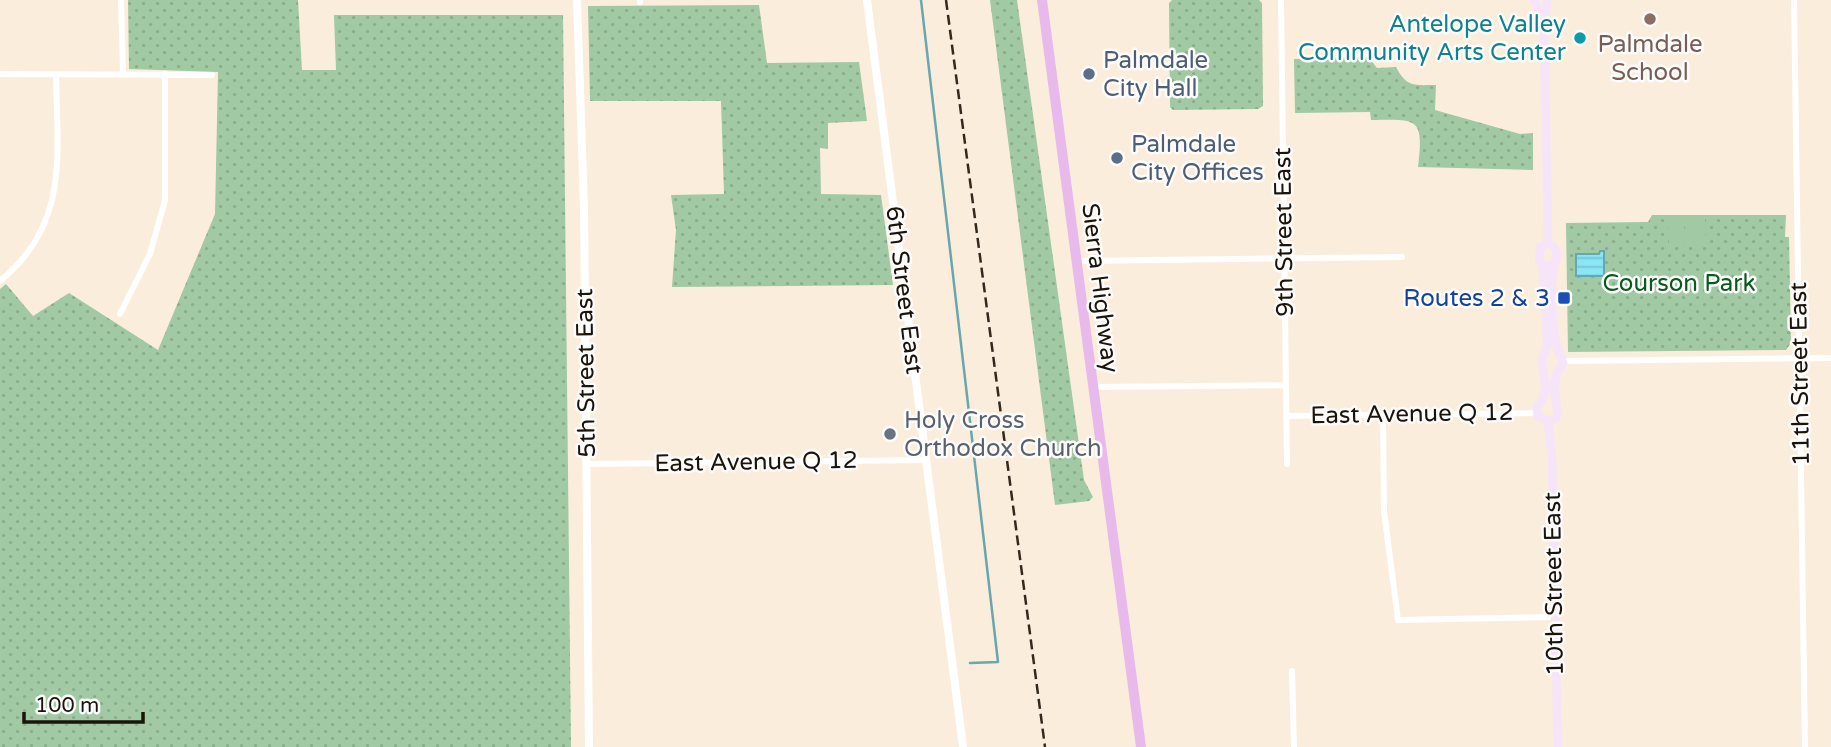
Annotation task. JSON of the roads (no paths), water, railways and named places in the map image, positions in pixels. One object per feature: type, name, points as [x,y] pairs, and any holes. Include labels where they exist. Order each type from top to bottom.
[{"type":"highway","name":"Sierra Highway","points":[[1042,0],[1141,747]]},
{"type":"main road","points":[[1534,0],[1544,21]]},
{"type":"main road","points":[[1547,0],[1544,21],[1548,243]]},
{"type":"main road","points":[[1544,368],[1557,372],[1562,368],[1551,279],[1556,250],[1548,243]]},
{"type":"main road","points":[[1548,243],[1540,249],[1539,259],[1543,265],[1547,345],[1542,361],[1546,387],[1542,401],[1537,406],[1541,419],[1548,421],[1555,419],[1558,413],[1554,387],[1557,372]]},
{"type":"main road","points":[[1543,265],[1554,265]]},
{"type":"main road","points":[[1545,355],[1551,352],[1560,357]]},
{"type":"main road","points":[[1542,401],[1555,403]]},
{"type":"main road","name":"10th Street East","points":[[1548,421],[1552,456],[1558,747]]},
{"type":"street","points":[[121,0],[123,74]]},
{"type":"street","name":"5th Street East","points":[[577,0],[582,114],[589,747]]},
{"type":"street","name":"6th Street East","points":[[867,0],[963,747]]},
{"type":"street","name":"9th Street East","points":[[1281,0],[1287,464]]},
{"type":"street","name":"11th Street East","points":[[1794,0],[1805,747]]},
{"type":"street","points":[[0,281],[19,266],[37,240],[46,222],[56,188],[56,74]]},
{"type":"street","points":[[120,314],[150,254],[165,200],[165,74]]},
{"type":"street","points":[[0,75],[212,75]]},
{"type":"street","points":[[1076,261],[1402,257]]},
{"type":"street","points":[[1560,357],[1831,358]]},
{"type":"street","name":"East Avenue Q 12","points":[[1092,387],[1285,385]]},
{"type":"street","name":"East Avenue Q 12","points":[[1286,416],[1537,413]]},
{"type":"street","points":[[1383,415],[1384,511],[1398,620],[1555,617]]},
{"type":"street","name":"East Avenue Q 12","points":[[587,464],[926,460]]},
{"type":"street","points":[[1292,671],[1294,747]]},
{"type":"water","points":[[1604,251],[1604,276],[1576,276],[1576,254],[1599,254]]},
{"type":"waterway","points":[[921,0],[998,662],[970,663]]},
{"type":"railway","points":[[946,0],[1045,747]]},
{"type":"place","name":"Palmdale School","points":[[1650,19]]},
{"type":"place","name":"Antelope Valley Community Arts Center","points":[[1580,38]]},
{"type":"place","name":"Palmdale City Hall","points":[[1089,74]]},
{"type":"place","name":"Palmdale City Offices","points":[[1117,158]]},
{"type":"place","name":"Routes 2 & 3","points":[[1564,298]]},
{"type":"place","name":"Holy Cross Orthodox Church","points":[[890,434]]},
{"type":"park label","name":"Courson Park","points":[[1679,283]]}]
